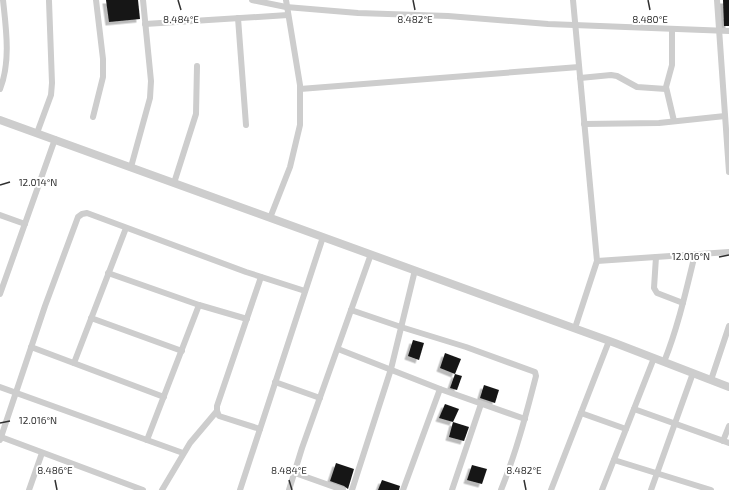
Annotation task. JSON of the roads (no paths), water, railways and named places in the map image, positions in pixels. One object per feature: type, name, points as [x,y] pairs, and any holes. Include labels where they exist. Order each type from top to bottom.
[{"type":"street","points":[[0,89],[5,67],[6,52],[3,0]]},
{"type":"street","points":[[93,117],[103,77],[103,59],[96,0]]},
{"type":"street","points":[[131,167],[150,98],[151,81],[143,0]]},
{"type":"street","points":[[252,0],[286,7],[358,13],[448,16],[575,25],[729,31]]},
{"type":"street","points":[[270,218],[290,167],[300,124],[300,89],[286,0]]},
{"type":"street","points":[[573,0],[597,261],[575,328]]},
{"type":"street","points":[[717,0],[729,172]]},
{"type":"street","points":[[37,133],[51,95],[52,83],[49,1]]},
{"type":"street","points":[[145,24],[288,15]]},
{"type":"street","points":[[238,18],[246,125]]},
{"type":"street","points":[[672,29],[672,65],[666,89],[674,121]]},
{"type":"street","points":[[174,182],[196,114],[198,66]]},
{"type":"street","points":[[300,89],[579,67]]},
{"type":"street","points":[[580,78],[611,75],[617,76],[637,88],[666,89]]},
{"type":"street","points":[[584,124],[627,124],[725,116]]},
{"type":"street","points":[[0,120],[575,328],[729,387]]},
{"type":"street","points":[[0,294],[55,139]]},
{"type":"street","points":[[0,214],[25,224]]},
{"type":"street","points":[[143,490],[1,439],[45,306],[78,217],[82,214],[88,214],[261,277],[305,291]]},
{"type":"street","points":[[74,363],[126,228]]},
{"type":"street","points":[[240,490],[323,237]]},
{"type":"street","points":[[597,261],[729,252]]},
{"type":"street","points":[[289,490],[371,254]]},
{"type":"street","points":[[664,362],[683,303],[695,254]]},
{"type":"street","points":[[656,257],[655,291],[657,294],[683,303]]},
{"type":"street","points":[[352,490],[391,369],[415,270]]},
{"type":"street","points":[[108,273],[199,305],[247,319]]},
{"type":"street","points":[[260,429],[219,416],[217,406],[261,277]]},
{"type":"street","points":[[147,440],[199,305]]},
{"type":"street","points":[[351,310],[466,347],[535,372],[536,376],[525,419],[501,490]]},
{"type":"street","points":[[91,318],[182,351]]},
{"type":"street","points":[[711,380],[729,326]]},
{"type":"street","points":[[551,490],[609,341]]},
{"type":"street","points":[[31,347],[164,397]]},
{"type":"street","points":[[338,349],[440,389],[525,419]]},
{"type":"street","points":[[602,490],[654,358]]},
{"type":"street","points":[[651,490],[693,373]]},
{"type":"street","points":[[275,382],[320,398]]},
{"type":"street","points":[[0,387],[183,453]]},
{"type":"street","points":[[403,490],[440,389]]},
{"type":"street","points":[[452,490],[481,404]]},
{"type":"street","points":[[634,409],[726,442],[729,426]]},
{"type":"street","points":[[162,490],[190,443],[217,412]]},
{"type":"street","points":[[581,413],[626,429]]},
{"type":"street","points":[[29,490],[42,453]]},
{"type":"street","points":[[614,460],[711,490]]},
{"type":"street","points":[[294,473],[343,490]]}]
